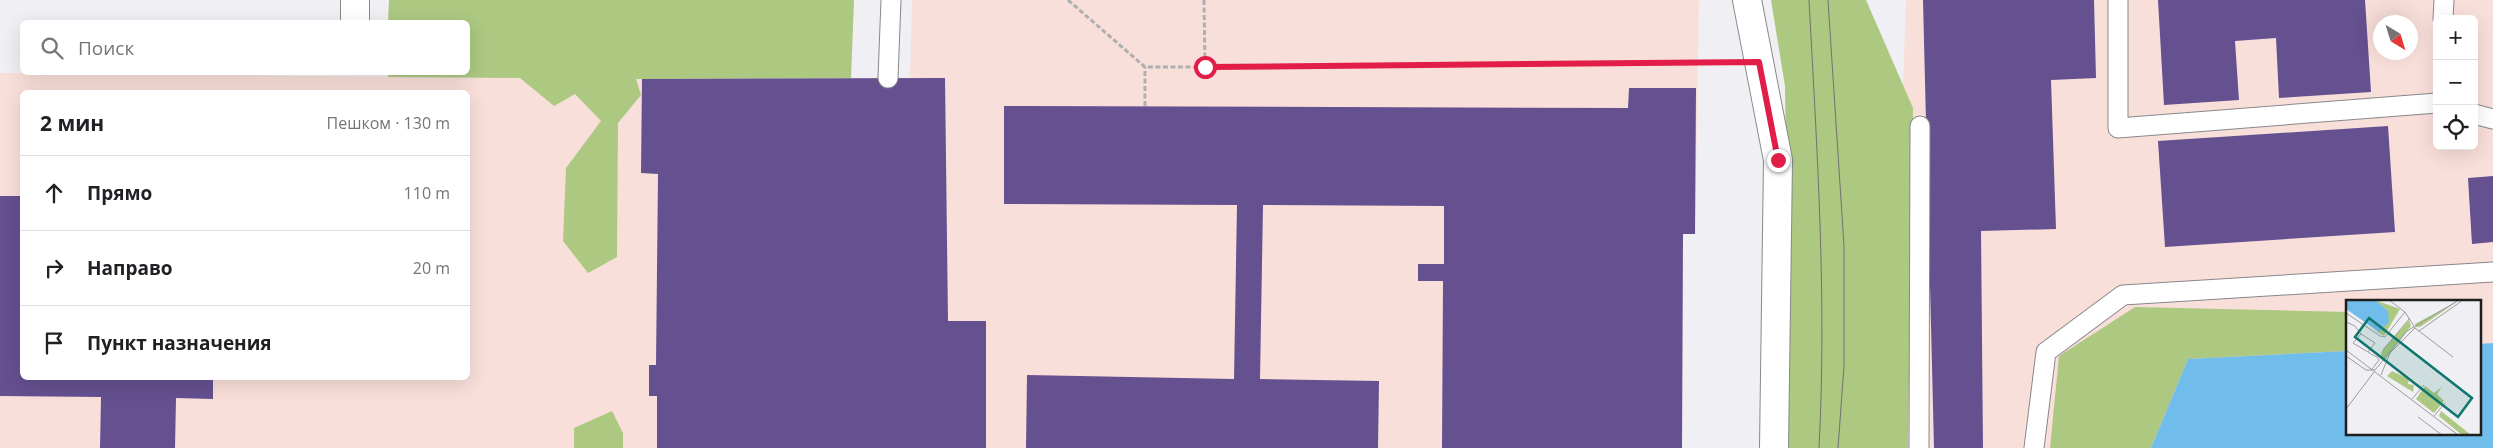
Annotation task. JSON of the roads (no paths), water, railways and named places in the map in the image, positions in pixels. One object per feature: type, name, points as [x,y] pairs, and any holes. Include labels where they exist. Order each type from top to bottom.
[{"type":"street","points":[[355,0],[355,20]]},
{"type":"street","points":[[1747,0],[1778,160],[1774,448]]},
{"type":"lane","points":[[888,78],[891,0]]},
{"type":"lane","points":[[2118,0],[2118,128],[2433,103]]},
{"type":"lane","points":[[2443,15],[2444,0]]},
{"type":"lane","points":[[2478,115],[2493,119]]},
{"type":"lane","points":[[1919,448],[1920,126]]},
{"type":"lane","points":[[2034,448],[2046,352],[2123,295],[2493,272]]},
{"type":"water","points":[[2493,343],[2493,448],[2151,448],[2188,359],[2346,351],[2346,436],[2480,436],[2480,344]]},
{"type":"tram line","points":[[1809,0],[1818,168],[1821,280],[1822,336],[1819,448]]},
{"type":"tram line","points":[[1828,0],[1844,246],[1844,366],[1838,448]]}]
